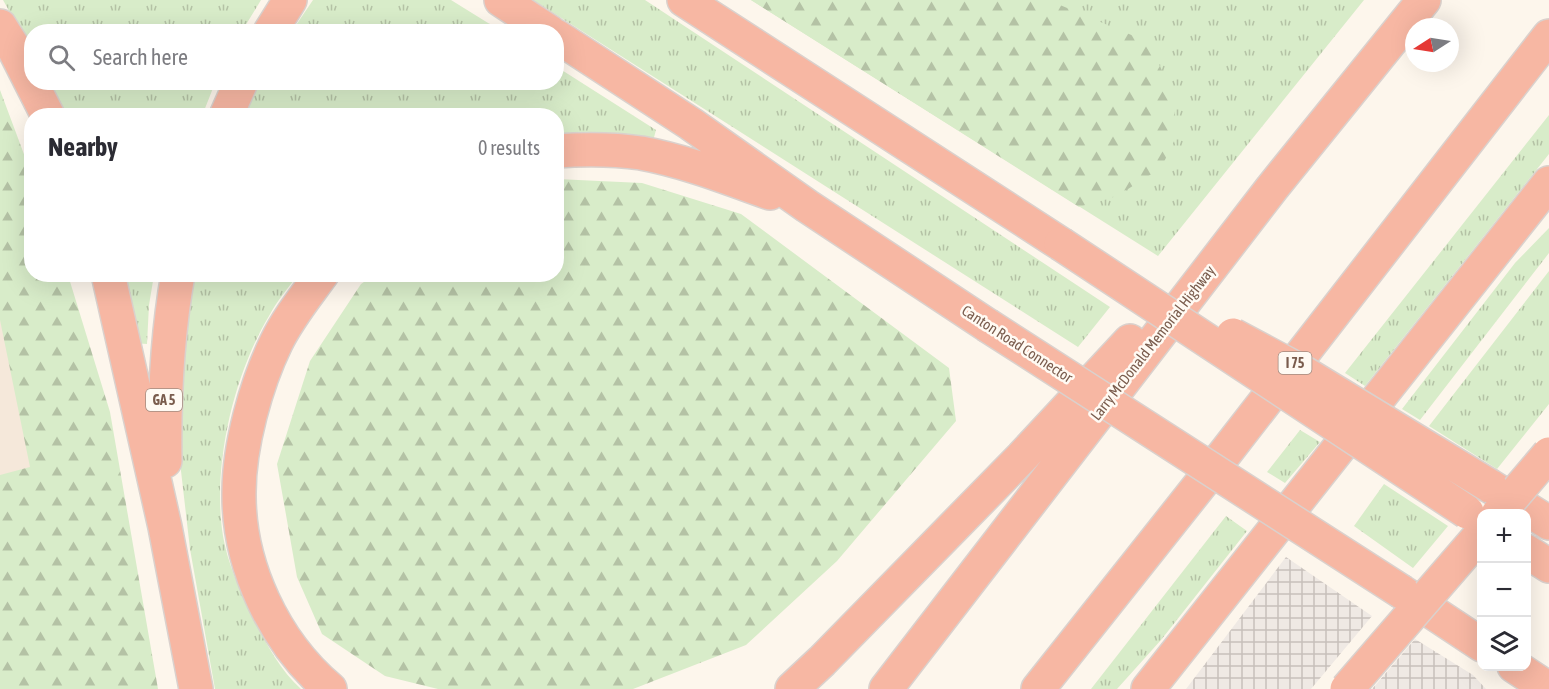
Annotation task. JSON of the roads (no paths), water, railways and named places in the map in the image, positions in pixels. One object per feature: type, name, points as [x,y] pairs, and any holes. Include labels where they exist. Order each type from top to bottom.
[{"type":"highway","points":[[501,0],[538,24]]},
{"type":"highway","points":[[684,0],[1061,244],[1478,509]]},
{"type":"highway","name":"Larry McDonald Memorial Highway","points":[[886,689],[1272,188],[1424,0]]},
{"type":"highway","points":[[0,26],[24,69]]},
{"type":"highway","name":"I 75","points":[[1038,689],[1219,461],[1549,36]]},
{"type":"highway","name":"Canton Road Connector","points":[[564,41],[691,124],[807,206],[987,325],[1477,642]]},
{"type":"highway","points":[[35,90],[44,108]]},
{"type":"highway","points":[[230,108],[237,90]]},
{"type":"highway","points":[[564,150],[583,149],[640,153],[699,168],[807,206]]},
{"type":"highway","points":[[1152,682],[1549,183]]},
{"type":"highway","points":[[792,689],[822,662],[1022,458],[1272,188]]},
{"type":"highway","points":[[1506,238],[1549,196]]},
{"type":"highway","points":[[110,282],[165,527]]},
{"type":"highway","name":"GA 5","points":[[177,282],[171,313],[164,396],[165,527],[196,689]]},
{"type":"highway","points":[[316,282],[277,342],[257,391],[246,436],[239,492],[244,544],[260,593],[282,635],[314,676],[330,689]]},
{"type":"highway","points":[[1488,509],[1549,454]]},
{"type":"highway","points":[[1531,520],[1549,523]]},
{"type":"highway","points":[[1347,689],[1477,522]]},
{"type":"highway","points":[[1531,554],[1549,566]]},
{"type":"highway","points":[[1512,671],[1525,689]]},
{"type":"highway","points":[[1522,671],[1549,689]]}]
